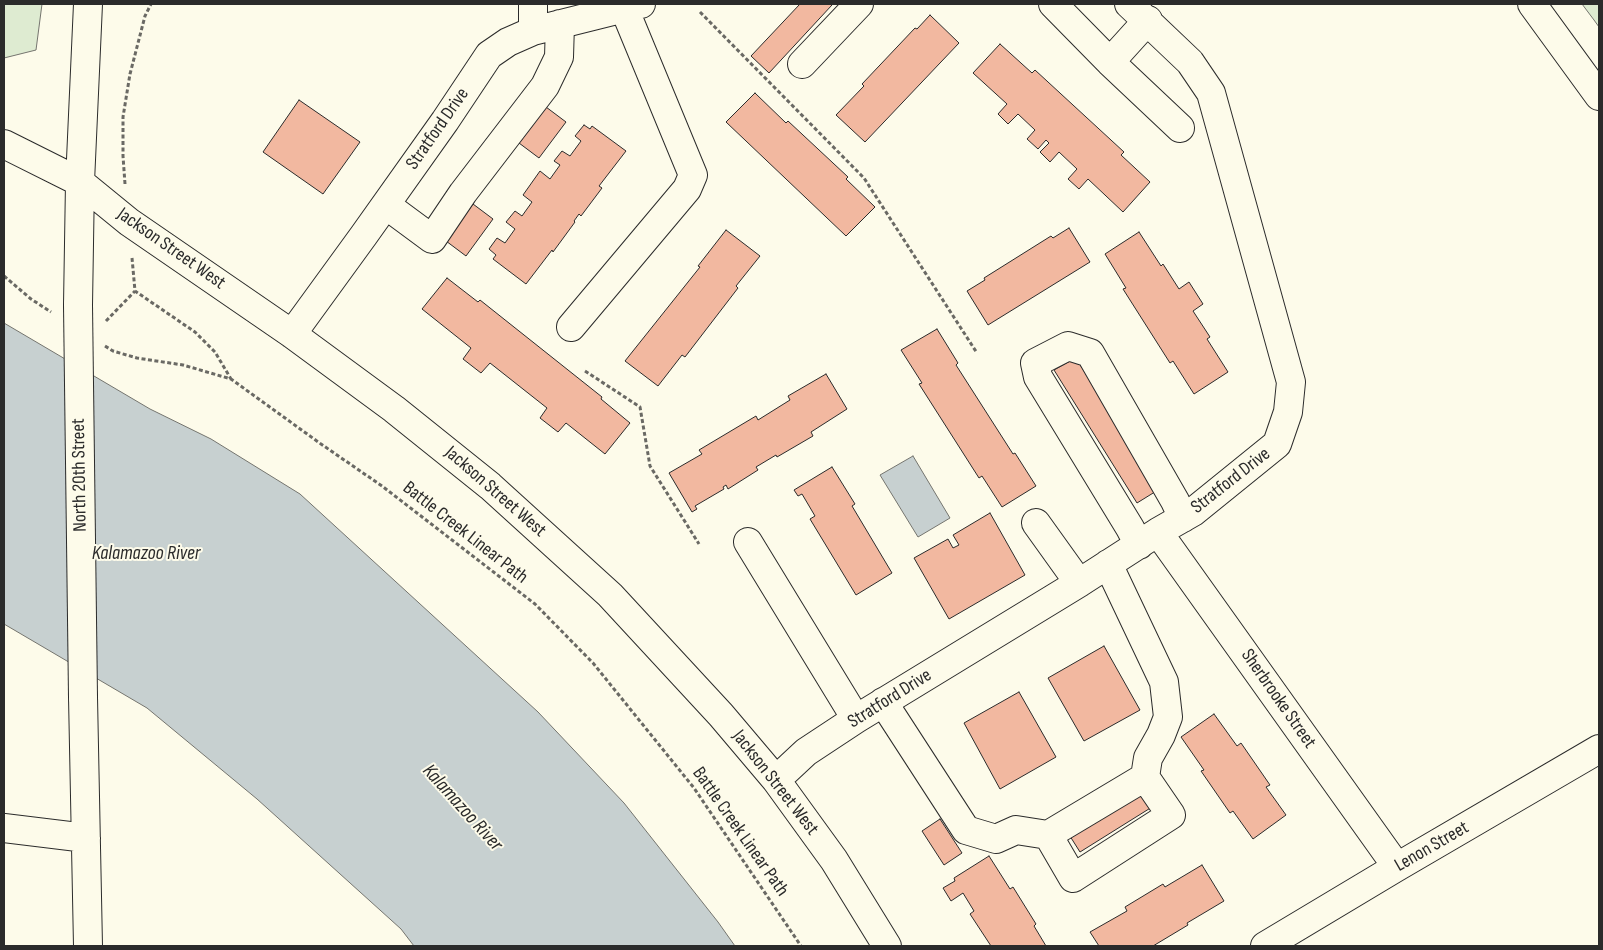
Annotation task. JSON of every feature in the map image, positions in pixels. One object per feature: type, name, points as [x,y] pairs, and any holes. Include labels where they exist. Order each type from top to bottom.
[{"type":"main road","name":"North 20th Street","points":[[88,4],[80,182],[67,310],[83,697],[88,946]]},
{"type":"main road","points":[[533,4],[533,31]]},
{"type":"main road","points":[[802,64],[859,4]]},
{"type":"main road","points":[[1053,4],[1110,62],[1180,128]]},
{"type":"main road","points":[[1532,4],[1599,96]]},
{"type":"main road","points":[[571,327],[687,188],[693,175],[633,6]]},
{"type":"main road","name":"Stratford Drive","points":[[292,334],[386,205],[489,56],[508,42],[533,31],[633,6]]},
{"type":"main road","points":[[1110,62],[1138,12]]},
{"type":"main road","name":"Stratford Drive","points":[[776,780],[806,752],[856,719],[1193,512],[1277,444],[1288,412],[1291,382],[1211,93],[1190,62],[1138,12]]},
{"type":"main road","points":[[386,205],[432,239],[486,163],[545,86],[559,57],[560,24]]},
{"type":"main road","name":"Jackson Street West","points":[[4,144],[80,182],[129,222],[292,334],[394,409],[490,486],[610,595],[721,715],[776,780],[834,860],[887,946]]},
{"type":"main road","name":"Sherbrooke Street","points":[[1183,518],[1090,352],[1068,346],[1035,362],[1038,377],[1130,528],[1148,539],[1397,867]]},
{"type":"main road","points":[[1036,523],[1078,583]]},
{"type":"main road","points":[[748,542],[856,719]]},
{"type":"main road","points":[[1048,835],[1073,878],[1171,815],[1145,776],[1148,758],[1161,735],[1168,716],[1164,682],[1108,564]]},
{"type":"main road","points":[[883,702],[966,830],[996,839],[1016,830],[1048,835],[1145,776]]},
{"type":"main road","name":"Lenon Street","points":[[1265,946],[1599,749]]},
{"type":"main road","points":[[4,828],[86,838]]},
{"type":"path","points":[[700,12],[864,178],[977,353]]},
{"type":"path","points":[[4,276],[31,299],[67,310]]},
{"type":"path","points":[[106,322],[135,291]]},
{"type":"path","name":"Battle Creek Linear Path","points":[[105,346],[113,351],[137,358],[183,365],[232,379],[320,444],[382,486],[535,604],[592,664],[694,788],[801,946]]},
{"type":"path","points":[[586,371],[640,407],[650,466],[699,544]]},
{"type":"green space","points":[[4,4],[42,4],[36,50],[4,58]]},
{"type":"green space","points":[[1582,4],[1599,4],[1599,27],[1594,20]]},
{"type":"water","name":"Kalamazoo River","points":[[4,323],[150,409],[211,439],[300,494],[538,712],[624,803],[735,946],[414,946],[401,929],[257,799],[147,708],[4,624]]},
{"type":"water","points":[[913,456],[950,518],[918,537],[880,475]]},
{"type":"building","points":[[800,4],[832,5],[769,73],[751,56]]},
{"type":"building","points":[[930,15],[959,43],[865,142],[836,115],[864,86],[862,84],[915,28],[917,29]]},
{"type":"building","points":[[1000,44],[1032,73],[1035,70],[1124,152],[1121,155],[1150,182],[1123,212],[1088,179],[1079,189],[1068,179],[1077,169],[1059,152],[1050,162],[1040,152],[1049,143],[1046,140],[1038,149],[1027,139],[1035,130],[1018,114],[1008,124],[998,114],[1007,104],[973,73]]},
{"type":"building","points":[[755,93],[848,177],[846,179],[875,207],[846,236],[726,122]]},
{"type":"building","points":[[299,100],[360,142],[323,194],[263,152]]},
{"type":"building","points":[[546,107],[566,122],[539,158],[519,143]]},
{"type":"building","points":[[584,125],[590,129],[592,126],[626,151],[599,186],[602,188],[581,216],[579,214],[553,252],[552,250],[526,284],[493,259],[496,255],[489,249],[497,238],[505,243],[515,229],[506,222],[515,211],[522,216],[532,202],[523,195],[540,171],[550,179],[560,165],[554,161],[562,151],[570,156],[581,141],[575,136]]},
{"type":"building","points":[[473,204],[493,219],[466,256],[446,241]]},
{"type":"building","points":[[1069,228],[1090,262],[988,325],[967,291],[985,280],[984,278],[1051,236],[1053,238]]},
{"type":"building","points":[[726,230],[760,256],[685,357],[682,355],[658,386],[625,361],[700,267],[698,266]]},
{"type":"building","points":[[1139,232],[1161,266],[1163,264],[1179,289],[1189,282],[1203,304],[1193,311],[1210,337],[1207,339],[1228,372],[1194,394],[1173,361],[1170,363],[1123,289],[1126,288],[1105,254]]},
{"type":"building","points":[[447,278],[478,302],[480,300],[602,397],[601,399],[630,423],[605,454],[566,423],[558,432],[540,418],[547,408],[490,363],[481,373],[463,359],[471,348],[422,309]]},
{"type":"building","points":[[937,329],[958,363],[956,365],[1013,454],[1015,453],[1036,486],[1002,507],[982,476],[979,478],[919,384],[922,383],[901,350]]},
{"type":"building","points":[[1076,358],[1158,490],[1137,503],[1054,370]]},
{"type":"building","points":[[826,374],[847,409],[811,432],[813,436],[756,467],[758,470],[728,489],[726,485],[723,487],[724,489],[695,506],[697,509],[692,512],[669,473],[702,454],[699,450],[756,416],[758,420],[790,400],[788,396]]},
{"type":"building","points":[[832,467],[855,504],[852,506],[892,573],[856,595],[810,519],[815,516],[802,494],[798,496],[794,490]]},
{"type":"building","points":[[990,513],[1025,575],[949,619],[914,558],[948,539],[953,548],[959,545],[953,535]]},
{"type":"building","points":[[1104,646],[1140,710],[1084,741],[1048,678]]},
{"type":"building","points":[[1019,692],[1056,757],[1000,789],[964,723]]},
{"type":"building","points":[[1214,714],[1237,746],[1241,743],[1270,785],[1266,787],[1286,815],[1253,839],[1233,811],[1230,813],[1201,771],[1204,770],[1181,737]]},
{"type":"building","points":[[1140,788],[1152,807],[1080,852],[1068,833]]},
{"type":"building","points":[[940,819],[962,853],[944,865],[922,831]]},
{"type":"building","points":[[989,856],[1010,889],[1013,887],[1036,924],[1034,926],[1046,946],[991,946],[970,914],[974,911],[963,893],[951,901],[943,888],[955,881],[954,878]]},
{"type":"building","points":[[1202,865],[1224,901],[1153,946],[1099,946],[1090,932],[1127,911],[1125,907],[1163,884],[1165,887]]}]
